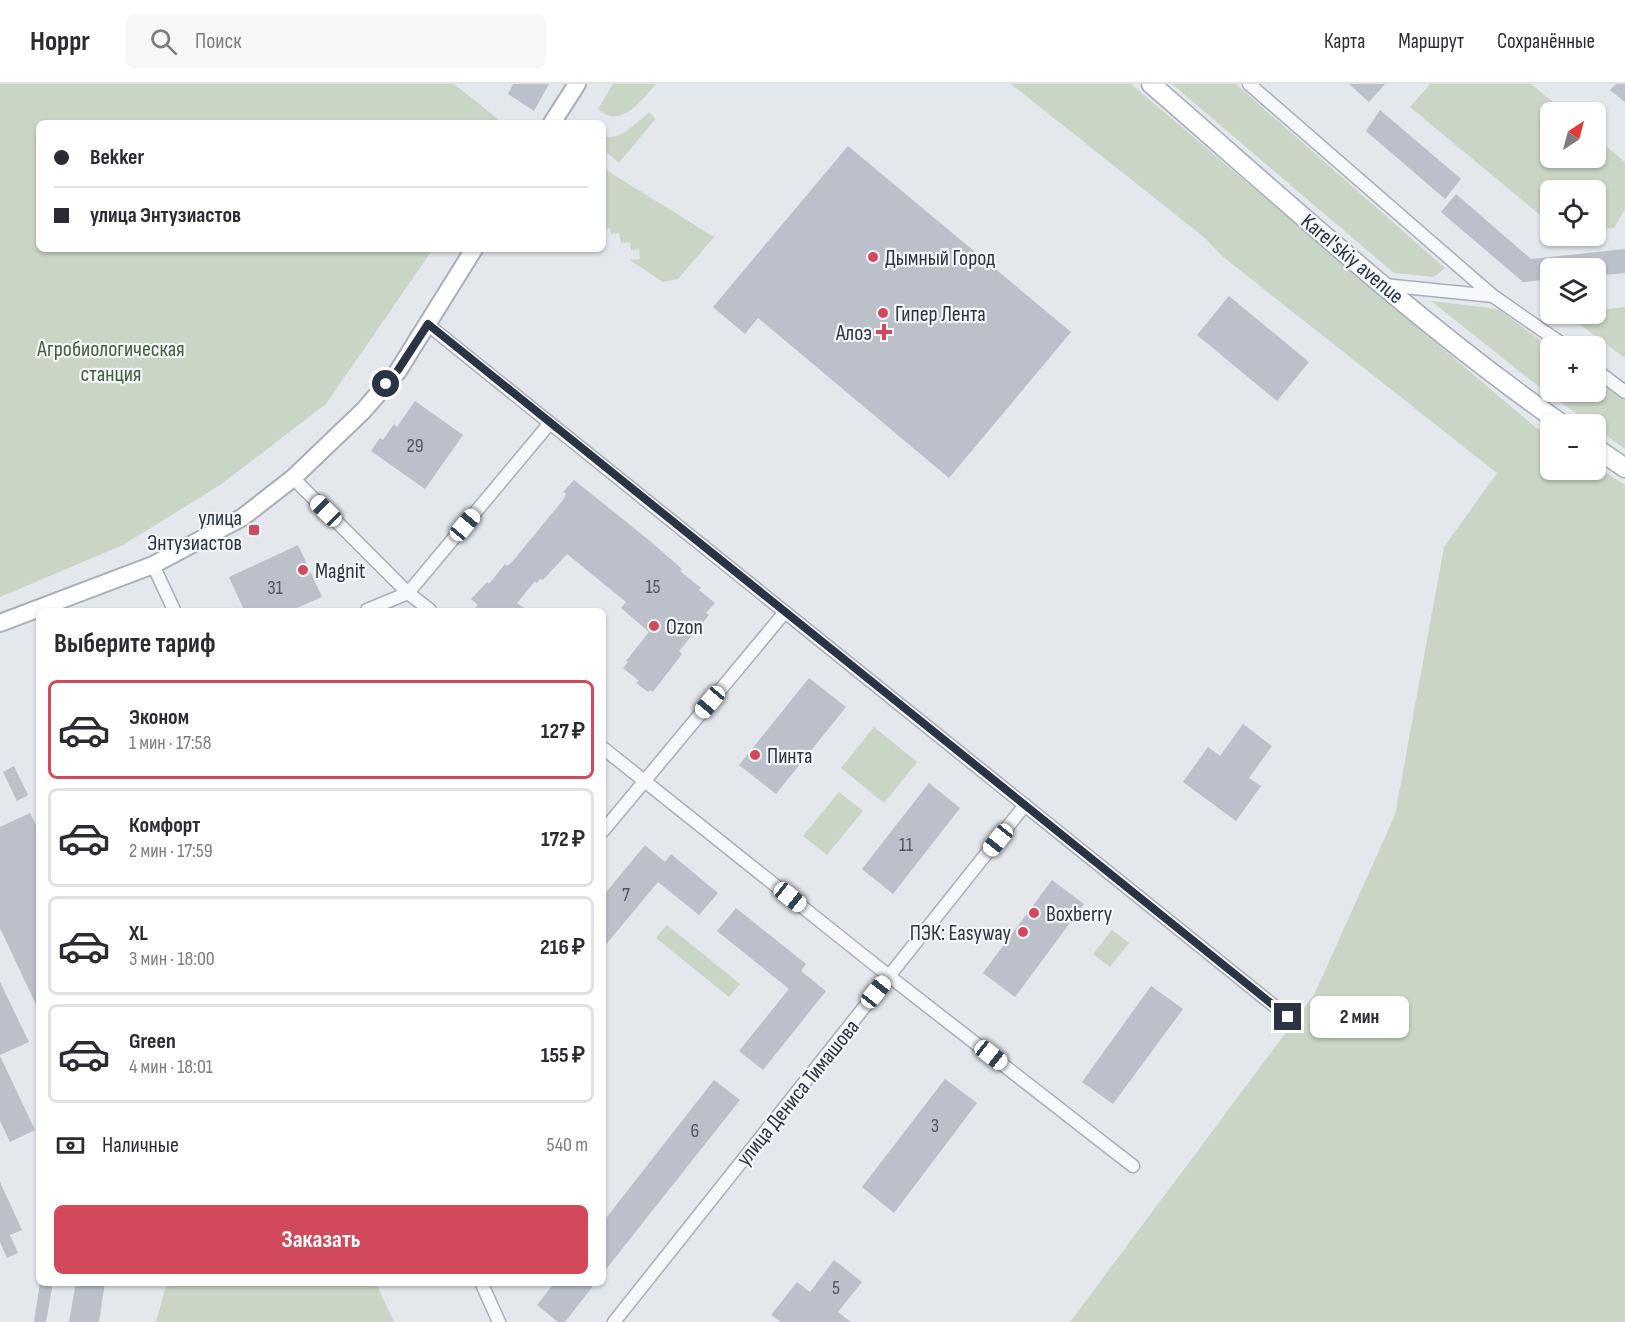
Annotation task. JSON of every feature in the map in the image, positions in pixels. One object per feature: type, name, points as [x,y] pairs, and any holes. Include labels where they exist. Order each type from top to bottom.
[{"type":"main road","name":"Karel'skiy avenue","points":[[1151,84],[1384,285],[1516,392],[1548,414]]},
{"type":"main road","points":[[1606,455],[1625,468]]},
{"type":"street","points":[[554,120],[577,84]]},
{"type":"street","points":[[1249,84],[1494,296],[1551,336]]},
{"type":"street","points":[[40,608],[153,565],[243,517],[293,478],[363,411],[398,370],[472,252]]},
{"type":"street","points":[[1384,285],[1494,296]]},
{"type":"street","points":[[428,324],[1288,1017]]},
{"type":"street","points":[[1606,378],[1625,392]]},
{"type":"street","points":[[372,608],[408,593],[550,423]]},
{"type":"street","points":[[293,478],[408,593],[427,608]]},
{"type":"street","points":[[153,565],[173,608]]},
{"type":"street","points":[[0,623],[36,609]]},
{"type":"street","points":[[606,827],[785,612]]},
{"type":"street","points":[[606,750],[889,976],[1133,1166]]},
{"type":"street","name":"улица Дениса Тимашова","points":[[614,1322],[1025,805]]},
{"type":"street","points":[[483,1286],[499,1322]]},
{"type":"green space","name":"Агробиологическая станция","points":[[0,84],[454,84],[499,120],[36,120],[36,252],[431,252],[326,404],[220,485],[123,545],[0,597]]},
{"type":"green space","points":[[613,84],[656,84],[630,111],[614,116],[606,115],[598,109]]},
{"type":"green space","points":[[1011,84],[1131,84],[1540,430],[1540,480],[1606,480],[1606,473],[1625,485],[1625,1322],[1070,1322],[1314,995],[1395,815],[1444,547],[1497,473],[1222,256],[1205,238]]},
{"type":"green space","points":[[1172,84],[1236,84],[1445,268],[1434,277],[1394,273]]},
{"type":"green space","points":[[1430,84],[1531,84],[1553,102],[1540,102],[1540,168],[1606,168],[1606,146],[1625,162],[1625,209],[1614,228],[1606,228],[1606,180],[1540,180],[1540,215],[1410,107]]},
{"type":"green space","points":[[649,112],[655,119],[619,163],[606,152],[606,136],[622,134]]},
{"type":"green space","points":[[606,170],[714,237],[678,279],[663,282],[630,260],[640,259],[639,249],[631,250],[630,242],[621,243],[619,233],[611,234],[610,228],[606,229]]},
{"type":"green space","points":[[1431,301],[1498,309],[1540,340],[1540,387]]},
{"type":"green space","points":[[1625,307],[1625,358],[1606,344],[1606,336],[1596,336],[1579,324],[1606,324],[1606,309]]},
{"type":"green space","points":[[1606,387],[1625,401],[1625,449],[1606,435],[1606,414],[1577,414],[1561,402],[1606,402]]},
{"type":"green space","points":[[874,727],[917,762],[884,803],[841,768]]},
{"type":"green space","points":[[839,792],[863,811],[827,855],[803,836]]},
{"type":"green space","points":[[667,925],[740,984],[729,997],[656,938]]},
{"type":"green space","points":[[1112,930],[1129,943],[1110,967],[1093,954]]},
{"type":"green space","points":[[166,1286],[377,1286],[394,1322],[156,1322]]},
{"type":"building","points":[[513,84],[549,84],[534,111],[508,94]]},
{"type":"building","points":[[1349,84],[1385,84],[1369,102]]},
{"type":"building","points":[[1616,84],[1625,84],[1625,102],[1610,90]]},
{"type":"building","points":[[1380,110],[1461,179],[1445,199],[1366,131]]},
{"type":"building","name":"Гипер Лента","points":[[848,146],[1071,332],[949,478],[758,318],[745,334],[713,307]]},
{"type":"building","points":[[1456,194],[1531,259],[1540,258],[1540,280],[1523,282],[1441,212]]},
{"type":"building","points":[[1625,249],[1625,273],[1606,275],[1606,258],[1540,258]]},
{"type":"building","points":[[1229,296],[1309,362],[1277,401],[1197,335]]},
{"type":"building","points":[[415,401],[463,435],[425,489],[371,451],[380,438],[383,440],[394,424],[397,427]]},
{"type":"building","points":[[574,480],[650,541],[682,569],[680,571],[715,603],[706,613],[709,615],[679,651],[682,654],[653,692],[650,690],[648,692],[636,683],[639,681],[623,668],[649,632],[621,608],[626,602],[567,554],[543,580],[540,579],[537,583],[535,581],[517,603],[524,608],[475,608],[478,605],[471,599],[487,582],[489,584],[505,564],[507,566],[512,562],[563,500],[566,494],[563,492]]},
{"type":"building","points":[[298,545],[322,597],[297,608],[243,608],[229,577]]},
{"type":"building","points":[[809,678],[846,707],[776,794],[739,765]]},
{"type":"building","points":[[1243,724],[1272,746],[1249,778],[1261,786],[1236,821],[1183,782],[1208,747],[1220,756]]},
{"type":"building","points":[[14,766],[28,795],[17,801],[3,772]]},
{"type":"building","points":[[929,783],[960,808],[893,894],[862,869]]},
{"type":"building","points":[[30,813],[36,826],[36,1005],[0,928],[0,827]]},
{"type":"building","points":[[645,845],[665,862],[671,854],[718,893],[699,915],[658,882],[606,944],[606,892]]},
{"type":"building","points":[[1052,880],[1084,904],[1015,997],[983,973]]},
{"type":"building","points":[[736,908],[806,964],[801,971],[826,991],[763,1070],[739,1051],[789,989],[717,931]]},
{"type":"building","points":[[0,982],[29,1042],[0,1055]]},
{"type":"building","points":[[1151,986],[1183,1009],[1113,1104],[1082,1082]]},
{"type":"building","points":[[0,1056],[35,1130],[10,1142],[0,1121]]},
{"type":"building","points":[[945,1079],[977,1103],[894,1213],[862,1187]]},
{"type":"building","points":[[714,1080],[740,1100],[606,1269],[606,1218]]},
{"type":"building","points":[[0,1182],[22,1230],[10,1235],[18,1253],[7,1258],[0,1242]]},
{"type":"building","points":[[834,1260],[862,1282],[838,1312],[851,1322],[781,1322],[771,1315],[797,1282],[810,1292]]},
{"type":"building","points":[[39,1286],[52,1286],[46,1322],[34,1322]]},
{"type":"building","points":[[75,1286],[104,1286],[99,1322],[69,1322]]},
{"type":"building","points":[[552,1286],[593,1286],[565,1322],[558,1322],[537,1305]]},
{"type":"place","name":"Дымный Город","points":[[873,257]]},
{"type":"place","name":"Гипер Лента","points":[[883,313]]},
{"type":"place","name":"Алоэ","points":[[884,332]]},
{"type":"place","name":"улица Энтузиастов","points":[[254,530]]},
{"type":"place","name":"Magnit","points":[[303,570]]},
{"type":"place","name":"Ozon","points":[[654,626]]},
{"type":"place","name":"Пинта","points":[[755,755]]},
{"type":"place","name":"Boxberry","points":[[1034,913]]},
{"type":"place","name":"ПЭК: Easyway","points":[[1023,932]]},
{"type":"route","points":[[386,384],[398,370],[428,324],[1288,1017]]}]
